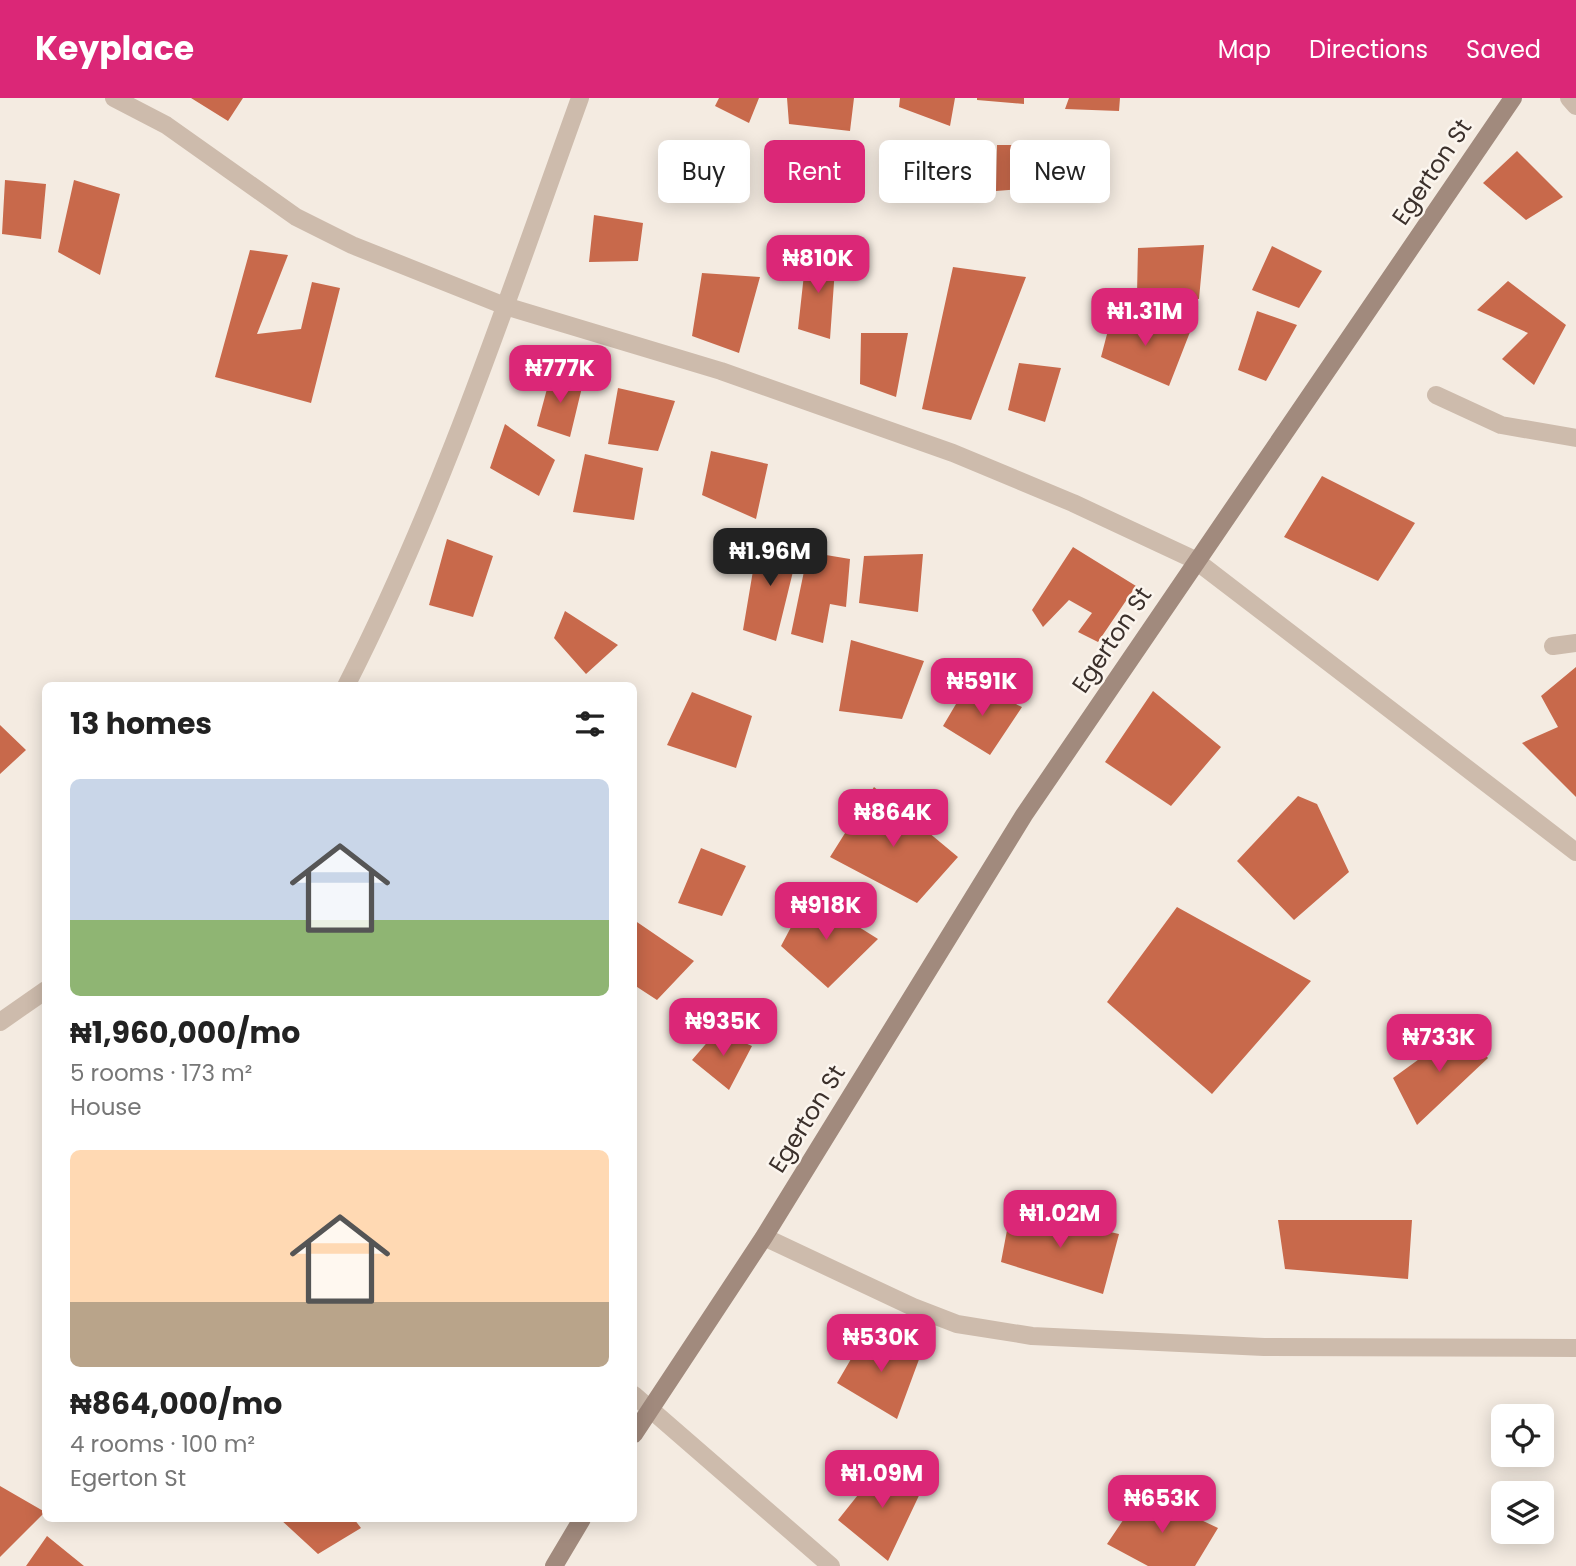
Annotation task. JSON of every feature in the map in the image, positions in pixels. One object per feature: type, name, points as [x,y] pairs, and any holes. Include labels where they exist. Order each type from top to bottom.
[{"type":"street","points":[[114,98],[166,125],[240,179],[319,231],[505,306],[721,371],[953,453],[1073,503],[1195,560],[1576,852]]},
{"type":"street","points":[[348,682],[381,618],[442,480],[580,98]]},
{"type":"street","name":"Egerton St","points":[[637,1429],[764,1237],[1024,815],[1195,560],[1513,98]]},
{"type":"street","points":[[1569,98],[1576,106]]},
{"type":"street","points":[[1436,395],[1501,425],[1523,431],[1576,438]]},
{"type":"street","points":[[1553,646],[1576,643]]},
{"type":"street","points":[[0,1022],[42,993]]},
{"type":"street","points":[[764,1237],[913,1307],[957,1324],[1032,1336],[1264,1347],[1576,1348]]},
{"type":"street","points":[[637,1398],[831,1566]]},
{"type":"street","points":[[554,1566],[580,1522]]},
{"type":"building","points":[[191,98],[243,98],[228,121]]},
{"type":"building","points":[[719,98],[759,98],[749,123],[715,106]]},
{"type":"building","points":[[787,98],[854,98],[850,131],[789,124]]},
{"type":"building","points":[[900,98],[955,98],[950,126],[899,107]]},
{"type":"building","points":[[1024,98],[1024,104],[977,100]]},
{"type":"building","points":[[1069,98],[1120,98],[1119,111],[1065,109]]},
{"type":"building","points":[[997,145],[1010,145],[1010,190],[996,191]]},
{"type":"building","points":[[1517,151],[1563,197],[1526,220],[1483,183]]},
{"type":"building","points":[[5,180],[46,184],[41,239],[2,234]]},
{"type":"building","points":[[74,180],[120,194],[100,275],[58,252]]},
{"type":"building","points":[[594,215],[643,223],[638,261],[589,262]]},
{"type":"building","points":[[1204,245],[1199,299],[1137,294],[1138,248]]},
{"type":"building","points":[[1272,246],[1322,271],[1299,308],[1252,290]]},
{"type":"building","points":[[250,250],[288,255],[257,334],[301,329],[312,282],[340,288],[311,403],[215,377]]},
{"type":"building","points":[[836,254],[830,339],[798,329],[806,256]]},
{"type":"building","points":[[953,267],[1026,277],[971,420],[922,409]]},
{"type":"building","points":[[702,273],[760,277],[739,353],[692,336]]},
{"type":"building","points":[[1508,281],[1566,325],[1534,385],[1502,359],[1528,333],[1477,310]]},
{"type":"building","points":[[1257,311],[1297,325],[1266,381],[1238,370]]},
{"type":"building","points":[[1112,315],[1190,332],[1169,386],[1101,357]]},
{"type":"building","points":[[861,333],[908,333],[896,397],[860,384]]},
{"type":"building","points":[[1019,363],[1061,368],[1045,422],[1008,410]]},
{"type":"building","points":[[551,374],[583,383],[570,437],[537,426]]},
{"type":"building","points":[[618,388],[675,401],[658,451],[608,444]]},
{"type":"building","points":[[505,424],[555,460],[539,496],[490,468]]},
{"type":"building","points":[[711,451],[768,464],[756,519],[702,495]]},
{"type":"building","points":[[585,454],[643,468],[634,520],[573,512]]},
{"type":"building","points":[[1322,476],[1415,523],[1378,581],[1284,537]]},
{"type":"building","points":[[447,539],[493,556],[473,617],[429,605]]},
{"type":"building","points":[[758,541],[799,547],[776,641],[743,630]]},
{"type":"building","points":[[1073,547],[1136,586],[1098,642],[1078,632],[1092,613],[1069,600],[1043,627],[1032,610]]},
{"type":"building","points":[[808,552],[850,559],[846,607],[830,604],[823,643],[791,634]]},
{"type":"building","points":[[923,554],[918,612],[859,603],[864,556]]},
{"type":"building","points":[[565,611],[618,645],[586,674],[554,638]]},
{"type":"building","points":[[851,640],[924,661],[902,719],[839,711]]},
{"type":"building","points":[[1576,667],[1576,797],[1522,743],[1558,727],[1541,696]]},
{"type":"building","points":[[969,682],[1022,707],[990,755],[943,726]]},
{"type":"building","points":[[1153,691],[1221,747],[1171,806],[1105,762]]},
{"type":"building","points":[[692,692],[752,716],[736,768],[667,745]]},
{"type":"building","points":[[0,725],[26,750],[0,774]]},
{"type":"building","points":[[874,787],[958,857],[917,903],[830,857]]},
{"type":"building","points":[[1298,796],[1317,804],[1349,872],[1294,920],[1237,861]]},
{"type":"building","points":[[701,848],[746,866],[722,916],[678,903]]},
{"type":"building","points":[[808,895],[878,939],[828,988],[781,946]]},
{"type":"building","points":[[1177,907],[1311,981],[1212,1094],[1107,1002]]},
{"type":"building","points":[[637,922],[694,961],[657,1000],[637,987]]},
{"type":"building","points":[[1462,1028],[1488,1058],[1417,1125],[1393,1078]]},
{"type":"building","points":[[717,1031],[752,1046],[729,1090],[692,1060]]},
{"type":"building","points":[[1011,1209],[1119,1234],[1103,1294],[1001,1262]]},
{"type":"building","points":[[1278,1220],[1412,1220],[1408,1279],[1285,1269]]},
{"type":"building","points":[[865,1335],[921,1354],[897,1419],[837,1383]]},
{"type":"building","points":[[881,1466],[924,1485],[888,1561],[838,1520]]},
{"type":"building","points":[[0,1486],[42,1510],[42,1515],[0,1557]]},
{"type":"building","points":[[1142,1492],[1218,1528],[1195,1566],[1148,1566],[1107,1544]]},
{"type":"building","points":[[283,1522],[356,1522],[361,1528],[318,1554]]},
{"type":"building","points":[[47,1536],[84,1566],[26,1566]]}]
